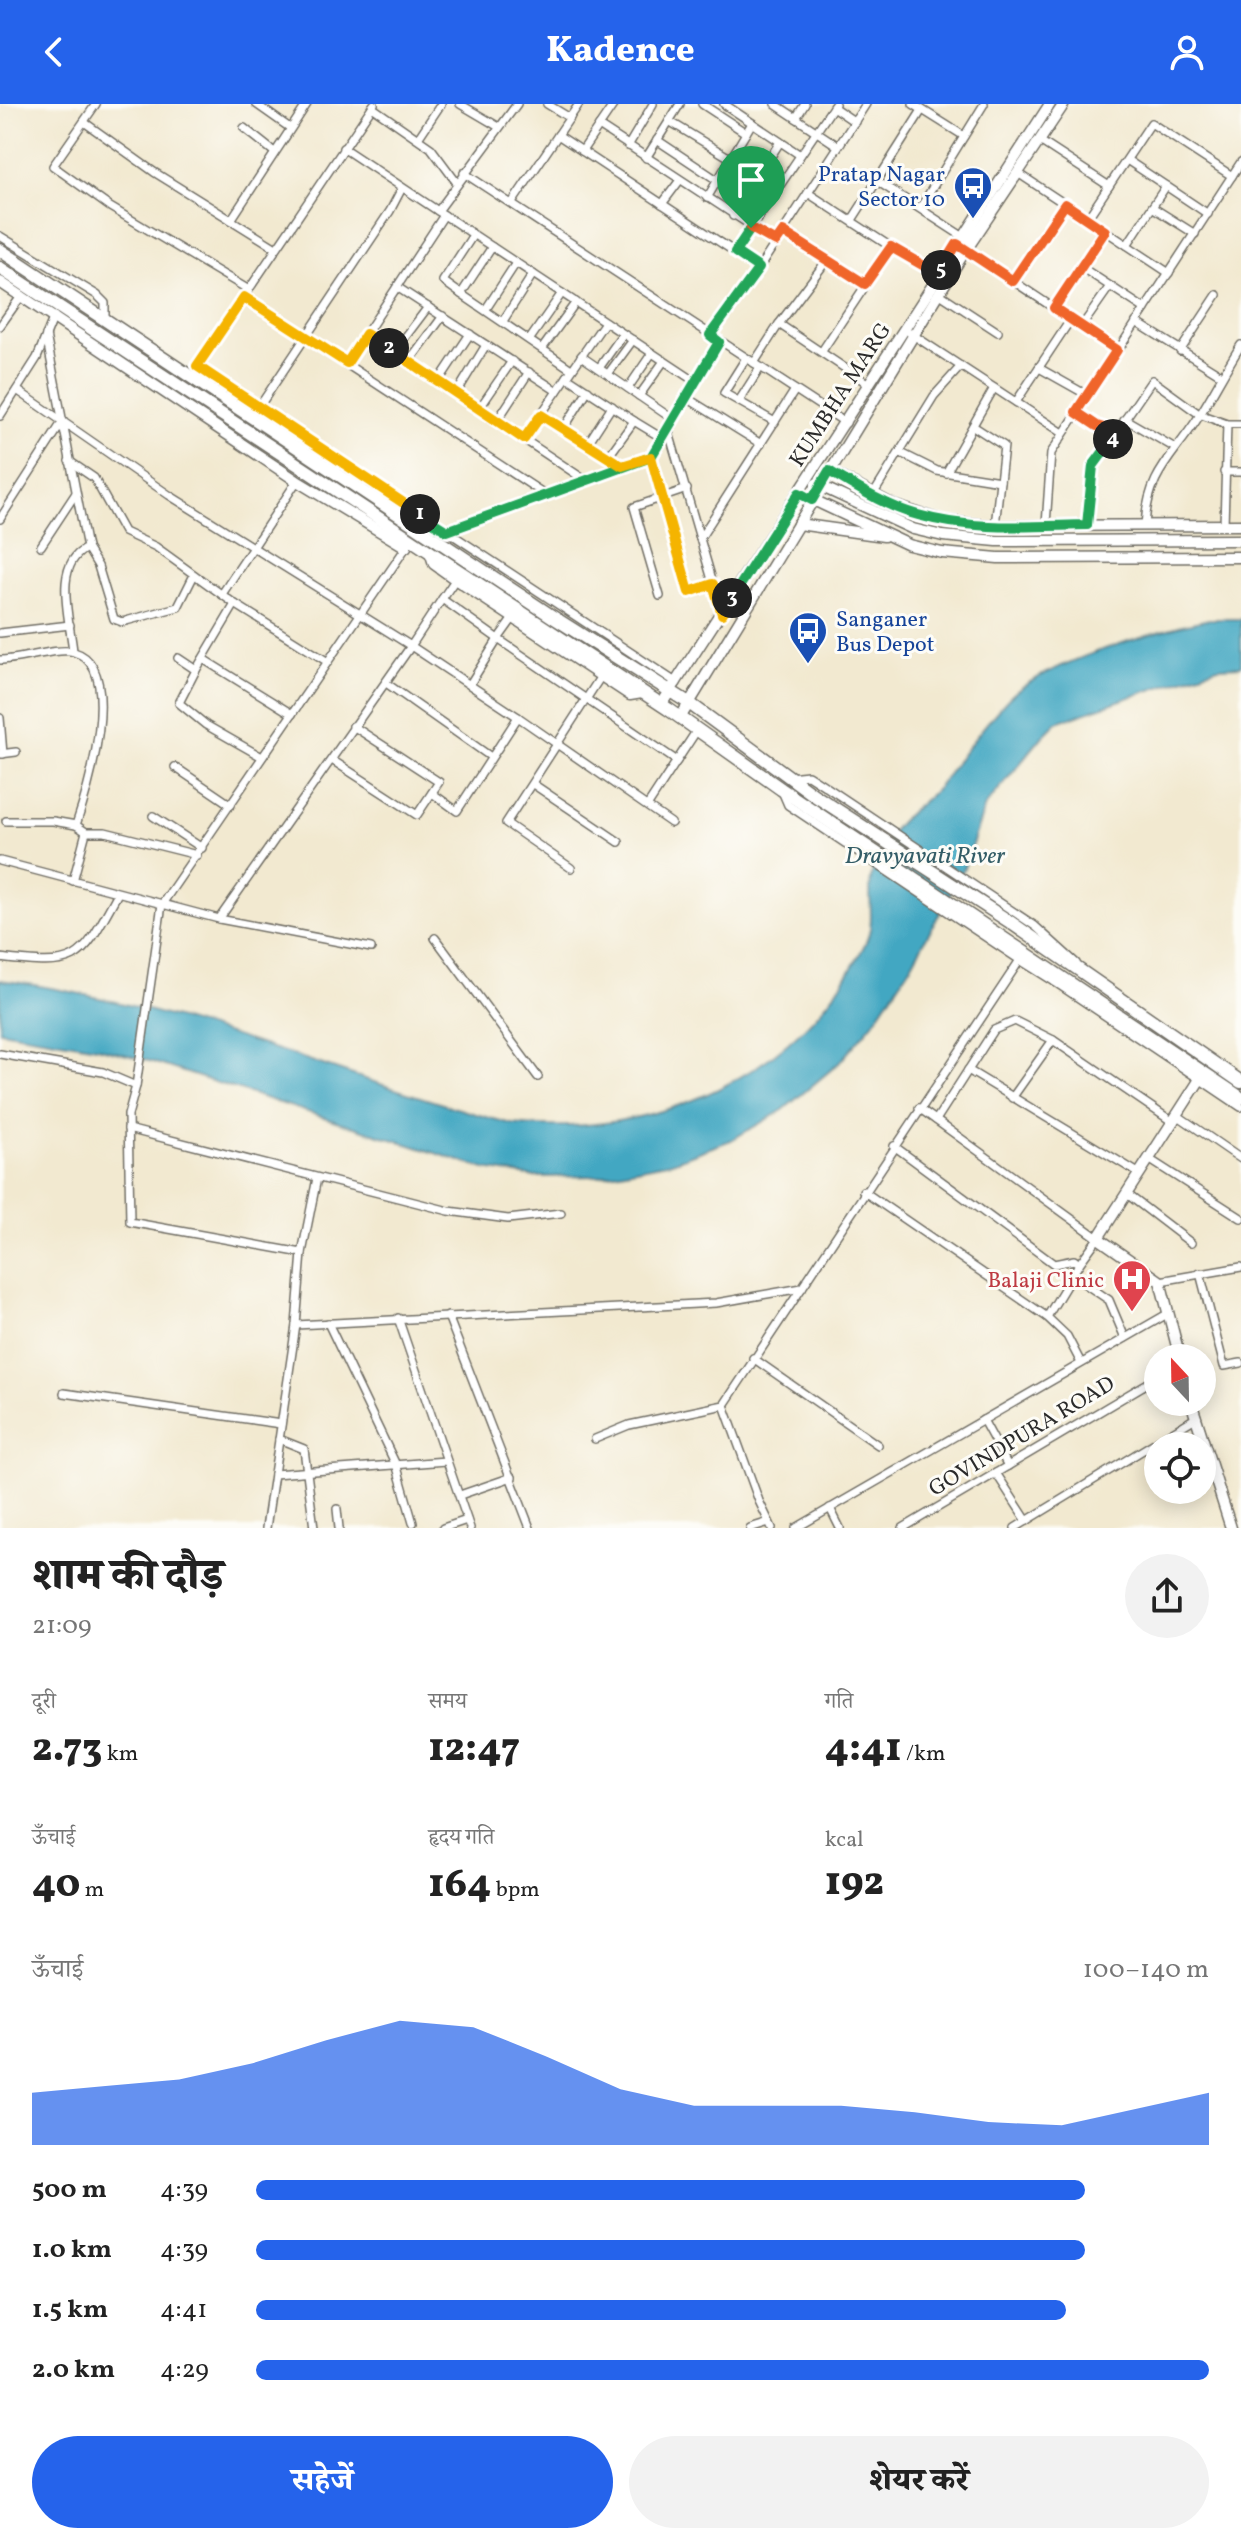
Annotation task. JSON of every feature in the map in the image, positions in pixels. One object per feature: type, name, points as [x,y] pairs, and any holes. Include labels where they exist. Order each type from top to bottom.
[{"type":"highway","points":[[0,250],[105,319],[194,372],[674,688],[689,703],[789,777],[833,816],[1058,979],[1202,1076],[1241,1098]]},
{"type":"highway","points":[[0,268],[24,292],[409,544],[430,552],[458,576],[603,673],[661,705],[781,789],[833,816],[1010,922],[1241,1082]]},
{"type":"street","points":[[96,104],[53,166],[110,207],[246,293],[307,337],[546,495]]},
{"type":"street","points":[[256,104],[290,128]]},
{"type":"street","points":[[231,220],[273,151],[307,104]]},
{"type":"street","points":[[419,137],[441,104]]},
{"type":"street","points":[[460,104],[499,127]]},
{"type":"street","points":[[347,363],[397,287],[457,183],[517,104]]},
{"type":"street","points":[[547,104],[570,118]]},
{"type":"street","points":[[512,203],[579,104]]},
{"type":"street","points":[[582,151],[614,104]]},
{"type":"street","points":[[628,146],[653,104]]},
{"type":"street","points":[[646,158],[680,104]]},
{"type":"street","points":[[702,104],[746,133]]},
{"type":"street","points":[[775,104],[838,146]]},
{"type":"street","points":[[796,118],[805,104]]},
{"type":"street","points":[[710,335],[759,268],[866,104]]},
{"type":"street","points":[[913,104],[964,136]]},
{"type":"street","points":[[920,208],[984,104]]},
{"type":"street","name":"KUMBHA MARG","points":[[661,705],[870,385],[940,294],[962,243],[1050,104]]},
{"type":"street","name":"KUMBHA MARG","points":[[680,718],[829,471],[909,333],[938,274],[1018,173],[1064,104]]},
{"type":"street","points":[[726,105],[800,155]]},
{"type":"street","points":[[457,183],[435,152],[419,137],[373,106],[194,372],[259,407],[443,536],[651,457],[719,342]]},
{"type":"street","points":[[735,252],[834,106],[855,122]]},
{"type":"street","points":[[852,220],[922,110]]},
{"type":"street","points":[[669,121],[730,158]]},
{"type":"street","points":[[84,122],[276,248]]},
{"type":"street","points":[[707,198],[752,123]]},
{"type":"street","points":[[1087,219],[1151,123],[1232,176]]},
{"type":"street","points":[[599,126],[776,242]]},
{"type":"street","points":[[244,128],[273,151]]},
{"type":"street","points":[[558,135],[759,268]]},
{"type":"street","points":[[657,140],[717,180]]},
{"type":"street","points":[[1040,141],[1109,186]]},
{"type":"street","points":[[733,216],[780,142]]},
{"type":"street","points":[[343,148],[696,382]]},
{"type":"street","points":[[1127,160],[1208,214]]},
{"type":"street","points":[[1046,525],[1049,458],[1087,395],[1241,162]]},
{"type":"street","points":[[464,173],[846,423]]},
{"type":"street","points":[[1018,173],[1169,273]]},
{"type":"street","points":[[662,204],[680,180]]},
{"type":"street","points":[[877,181],[920,208],[1013,281],[1117,350]]},
{"type":"street","points":[[1127,245],[1166,186]]},
{"type":"street","points":[[259,407],[402,188]]},
{"type":"street","points":[[808,193],[938,274]]},
{"type":"street","points":[[1013,281],[1065,204]]},
{"type":"street","points":[[1152,207],[1195,234]]},
{"type":"street","points":[[1054,308],[1105,231]]},
{"type":"street","points":[[783,232],[865,284]]},
{"type":"street","points":[[473,235],[443,281],[530,339],[588,390],[662,438]]},
{"type":"street","points":[[0,236],[97,295],[105,303],[105,319]]},
{"type":"street","points":[[461,294],[492,247]]},
{"type":"street","points":[[822,351],[891,247]]},
{"type":"street","points":[[775,422],[724,393],[753,363],[827,260]]},
{"type":"street","points":[[486,309],[516,263]]},
{"type":"street","points":[[1081,267],[1145,309]]},
{"type":"street","points":[[503,321],[533,274]]},
{"type":"street","points":[[0,282],[24,292],[0,326]]},
{"type":"street","points":[[1082,326],[1110,286]]},
{"type":"street","points":[[397,287],[557,391]]},
{"type":"street","points":[[530,339],[562,293]]},
{"type":"street","points":[[940,294],[998,332]]},
{"type":"street","points":[[1180,351],[1217,295]]},
{"type":"street","points":[[542,349],[576,302]]},
{"type":"street","points":[[394,352],[428,307]]},
{"type":"street","points":[[0,416],[37,358],[56,312],[297,481],[409,544],[162,904],[146,999],[136,1086],[128,1115],[130,1222],[302,1253]]},
{"type":"street","points":[[409,362],[443,316]]},
{"type":"street","points":[[1016,402],[1071,319]]},
{"type":"street","points":[[524,439],[605,322]]},
{"type":"street","points":[[1136,322],[1221,375]]},
{"type":"street","points":[[779,324],[870,385]]},
{"type":"street","points":[[909,333],[1063,433]]},
{"type":"street","points":[[366,334],[585,480]]},
{"type":"street","points":[[438,382],[470,334]]},
{"type":"street","points":[[599,368],[623,334]]},
{"type":"street","points":[[46,335],[87,548],[98,566],[114,619],[122,622],[178,607],[194,575]]},
{"type":"street","points":[[608,374],[633,340]]},
{"type":"street","points":[[456,394],[486,345]]},
{"type":"street","points":[[1145,525],[1146,497],[1158,470],[1199,414],[1241,345]]},
{"type":"street","points":[[628,388],[652,353]]},
{"type":"street","points":[[581,356],[674,420]]},
{"type":"street","points":[[479,409],[512,361]]},
{"type":"street","points":[[639,396],[664,361]]},
{"type":"street","points":[[739,401],[753,363]]},
{"type":"street","points":[[873,495],[934,396],[961,366]]},
{"type":"street","points":[[1039,368],[1087,395]]},
{"type":"street","points":[[497,421],[529,372]]},
{"type":"street","points":[[1087,525],[1093,466],[1152,380],[1199,414],[1227,424],[1241,424]]},
{"type":"street","points":[[946,473],[994,388]]},
{"type":"street","points":[[17,390],[252,548],[470,684],[671,823]]},
{"type":"street","points":[[564,428],[588,390]]},
{"type":"street","points":[[701,537],[795,390]]},
{"type":"street","points":[[0,396],[9,402]]},
{"type":"street","points":[[687,398],[761,444]]},
{"type":"street","points":[[588,443],[612,406]]},
{"type":"street","points":[[1076,412],[1097,426],[1117,432]]},
{"type":"street","points":[[541,415],[622,466]]},
{"type":"street","points":[[1125,419],[1175,448]]},
{"type":"street","points":[[0,519],[63,421]]},
{"type":"street","points":[[608,457],[634,421]]},
{"type":"street","points":[[1224,525],[1227,424]]},
{"type":"street","points":[[973,426],[1004,446],[995,526]]},
{"type":"street","points":[[668,429],[722,614]]},
{"type":"street","points":[[901,453],[946,473],[1000,481]]},
{"type":"street","points":[[651,457],[689,592],[713,584]]},
{"type":"street","points":[[69,461],[94,478],[124,532],[156,547],[235,604],[328,662]]},
{"type":"street","points":[[829,471],[915,515],[995,526],[1241,525]]},
{"type":"street","points":[[1224,472],[1241,472]]},
{"type":"street","points":[[808,479],[913,529],[943,536],[997,541],[1241,540]]},
{"type":"street","points":[[222,594],[297,481]]},
{"type":"street","points":[[660,596],[634,507],[687,489]]},
{"type":"street","points":[[41,546],[76,493]]},
{"type":"street","points":[[799,493],[886,535],[942,553],[998,558],[1241,557]]},
{"type":"street","points":[[798,524],[877,537],[886,535]]},
{"type":"street","points":[[73,651],[68,570],[77,552],[87,548]]},
{"type":"street","points":[[219,919],[458,576]]},
{"type":"street","points":[[442,599],[677,761]]},
{"type":"street","points":[[235,604],[179,703],[206,725],[262,757]]},
{"type":"street","points":[[470,684],[516,614]]},
{"type":"street","points":[[0,633],[70,625]]},
{"type":"street","points":[[0,660],[73,651],[86,658],[99,674],[102,694],[98,731],[76,825]]},
{"type":"street","points":[[178,658],[196,670]]},
{"type":"street","points":[[203,659],[292,714]]},
{"type":"street","points":[[571,868],[506,823],[603,673]]},
{"type":"street","points":[[386,683],[491,757]]},
{"type":"street","points":[[432,793],[457,811],[518,717]]},
{"type":"street","points":[[0,718],[1,754],[16,752]]},
{"type":"street","points":[[332,760],[417,815],[439,782],[353,726]]},
{"type":"street","points":[[648,805],[697,730]]},
{"type":"street","points":[[175,767],[231,805]]},
{"type":"street","points":[[789,777],[808,775],[1035,926],[1059,944],[1091,980]]},
{"type":"street","points":[[533,784],[619,842]]},
{"type":"street","points":[[781,789],[788,805],[1020,960],[1058,979]]},
{"type":"street","points":[[153,816],[199,851]]},
{"type":"street","points":[[6,821],[53,821],[76,825],[86,832],[105,832],[199,851]]},
{"type":"street","points":[[73,881],[86,832]]},
{"type":"street","points":[[0,861],[219,919],[371,948]]},
{"type":"street","points":[[0,958],[49,964],[76,958],[87,947],[118,893]]},
{"type":"street","points":[[435,938],[538,1077]]},
{"type":"street","points":[[595,1439],[629,1425],[724,1405],[863,1191],[1020,960]]},
{"type":"street","points":[[936,1120],[994,1030],[1015,1021],[1053,1040],[1241,1159]]},
{"type":"street","points":[[1012,1098],[1053,1040]]},
{"type":"street","points":[[0,1054],[103,1072],[136,1086]]},
{"type":"street","points":[[968,1070],[1140,1174]]},
{"type":"street","points":[[1047,1317],[1202,1076],[1241,1107]]},
{"type":"street","points":[[919,1108],[1160,1281],[1177,1344]]},
{"type":"street","points":[[128,1129],[484,1217],[508,1219],[561,1213]]},
{"type":"street","points":[[894,1146],[1054,1264],[1074,1260],[1079,1264]]},
{"type":"street","points":[[1149,1159],[1241,1218]]},
{"type":"street","points":[[266,1528],[296,1325],[302,1253],[317,1178]]},
{"type":"street","points":[[863,1191],[1047,1317],[1067,1336],[1081,1363]]},
{"type":"street","points":[[1127,1194],[1191,1243]]},
{"type":"street","points":[[1160,1281],[1241,1267]]},
{"type":"street","points":[[1200,1273],[1224,1366],[1241,1363]]},
{"type":"street","points":[[1072,1275],[1109,1300],[1125,1338]]},
{"type":"street","points":[[296,1325],[398,1318],[576,1313],[716,1303],[802,1288]]},
{"type":"street","points":[[796,1528],[1169,1313]]},
{"type":"street","points":[[448,1316],[530,1528]]},
{"type":"street","points":[[398,1318],[468,1524],[443,1528]]},
{"type":"street","points":[[328,1323],[397,1467],[413,1523]]},
{"type":"street","points":[[753,1358],[878,1445]]},
{"type":"street","name":"GOVINDPURA ROAD","points":[[903,1528],[1144,1385]]},
{"type":"street","points":[[64,1393],[281,1424]]},
{"type":"street","points":[[724,1405],[771,1525],[750,1528]]},
{"type":"street","points":[[1018,1527],[1197,1417],[1231,1528]]},
{"type":"street","points":[[983,1420],[1008,1466]]},
{"type":"street","points":[[279,1439],[304,1449],[314,1528]]},
{"type":"street","points":[[274,1474],[446,1461]]},
{"type":"street","points":[[996,1473],[1027,1521]]},
{"type":"street","points":[[460,1495],[512,1477]]},
{"type":"street","points":[[830,1508],[840,1528]]},
{"type":"street","points":[[337,1509],[339,1528]]},
{"type":"water","name":"Dravyavati River","points":[[1209,619],[1241,619],[1241,666],[1218,667],[1057,722],[985,806],[964,868],[911,966],[873,1023],[839,1063],[783,1110],[731,1140],[672,1162],[599,1176],[535,1177],[485,1169],[146,1060],[97,1047],[0,1031],[0,980],[66,991],[195,1024],[512,1124],[565,1126],[618,1121],[669,1109],[717,1090],[762,1063],[802,1030],[837,991],[865,944],[871,918],[872,873],[890,835],[937,788],[1009,698],[1025,685],[1074,661],[1133,639]]},
{"type":"place","name":"Pratap Nagar Sector 10","points":[[973,220]]},
{"type":"place","name":"Sanganer Bus Depot","points":[[808,665]]},
{"type":"place","name":"Balaji Clinic","points":[[1132,1313]]},
{"type":"route","points":[[751,228],[735,252],[759,268],[710,335],[719,342],[651,457],[447,531],[197,366],[244,297],[347,363],[366,334],[524,439],[541,415],[622,466],[651,457],[689,592],[713,584],[722,614],[799,493],[812,500],[829,471],[915,515],[943,521],[995,526],[1087,525],[1093,466],[1117,432],[1097,426],[1076,412],[1117,350],[1054,308],[1105,231],[1065,204],[1013,281],[957,244],[938,274],[891,247],[865,284],[783,232],[776,242],[751,228]]}]
